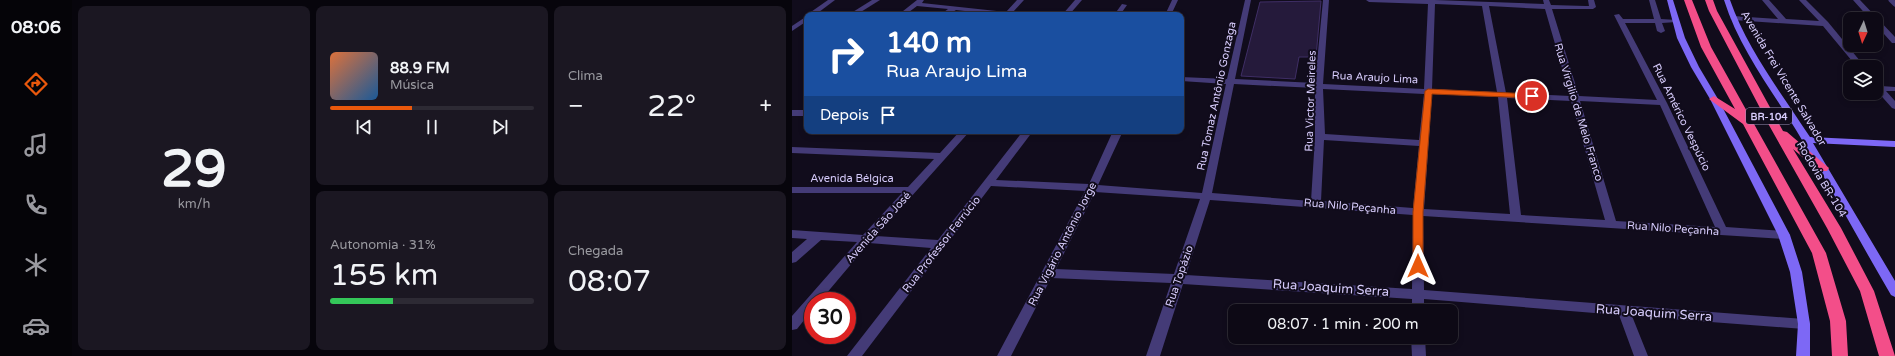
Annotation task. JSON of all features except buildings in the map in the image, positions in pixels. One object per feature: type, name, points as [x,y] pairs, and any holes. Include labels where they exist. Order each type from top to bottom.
[{"type":"highway","name":"BR-104","points":[[1688,0],[1706,47],[1819,253],[1838,321],[1840,356]]},
{"type":"highway","name":"Rodovia BR-104","points":[[1709,0],[1713,11],[1775,128],[1834,228],[1867,291],[1887,356]]},
{"type":"highway","points":[[1714,99],[1748,123]]},
{"type":"highway","points":[[1775,128],[1823,168]]},
{"type":"main road","points":[[1670,0],[1675,21],[1695,67],[1714,99],[1784,235],[1796,272],[1804,324],[1803,356]]},
{"type":"main road","name":"Avenida Frei Vicente Salvador","points":[[1727,0],[1733,18],[1746,42],[1807,140],[1895,292]]},
{"type":"main road","points":[[1807,140],[1895,144]]},
{"type":"street","points":[[814,12],[832,0]]},
{"type":"street","points":[[856,12],[877,0]]},
{"type":"street","points":[[1010,12],[1021,0]]},
{"type":"street","points":[[1068,12],[1079,0]]},
{"type":"street","points":[[1169,12],[1175,0]]},
{"type":"street","name":"Rua Tomaz Antônio Gonzaga","points":[[1206,197],[1248,0]]},
{"type":"street","name":"Rua Victor Meireles","points":[[1316,203],[1320,137],[1319,85],[1326,0]]},
{"type":"street","points":[[1369,0],[1485,4],[1592,4]]},
{"type":"street","points":[[1652,0],[1662,31]]},
{"type":"street","points":[[1765,0],[1784,21]]},
{"type":"street","points":[[1802,0],[1825,24],[1855,60]]},
{"type":"street","points":[[1856,0],[1867,12]]},
{"type":"street","points":[[1418,304],[1418,212],[1428,91],[1432,1]]},
{"type":"street","points":[[906,12],[919,2],[991,12]]},
{"type":"street","points":[[1485,4],[1502,94],[1516,218]]},
{"type":"street","name":"Rua Virgilio de Melo Franco","points":[[1547,4],[1612,224]]},
{"type":"street","points":[[1118,12],[1124,5]]},
{"type":"street","points":[[949,12],[956,8]]},
{"type":"street","name":"Rua Américo Vespúcio","points":[[1659,21],[1619,18],[1663,103],[1722,231]]},
{"type":"street","points":[[1733,18],[1825,24]]},
{"type":"street","points":[[792,30],[804,20]]},
{"type":"street","points":[[1659,21],[1675,21]]},
{"type":"street","points":[[1883,28],[1895,41]]},
{"type":"street","name":"Rua Araujo Lima","points":[[1184,79],[1663,103]]},
{"type":"street","points":[[1883,87],[1895,89]]},
{"type":"street","points":[[1883,93],[1895,106]]},
{"type":"street","points":[[792,112],[804,113]]},
{"type":"street","name":"Avenida São José","points":[[792,325],[867,238],[962,134]]},
{"type":"street","name":"Rua Professor Ferrúcio","points":[[854,356],[1026,134]]},
{"type":"street","name":"Rua Vigário Antônio Jorge","points":[[1004,356],[1092,188],[1117,134]]},
{"type":"street","points":[[1320,137],[1423,143]]},
{"type":"street","points":[[792,150],[942,156]]},
{"type":"street","name":"Rua Nilo Peçanha","points":[[989,183],[1092,188],[1206,197],[1316,203],[1418,212],[1784,235]]},
{"type":"street","name":"Avenida Bélgica","points":[[792,190],[911,190]]},
{"type":"street","name":"Rua Topázio","points":[[1153,356],[1206,197]]},
{"type":"street","points":[[792,234],[940,244]]},
{"type":"street","points":[[792,259],[819,235]]},
{"type":"street","name":"Rua Joaquim Serra","points":[[1048,273],[1178,278],[1418,293],[1804,324]]},
{"type":"street","points":[[1624,310],[1641,356]]},
{"type":"street","points":[[1418,344],[1419,356]]},
{"type":"lane","points":[[1891,0],[1895,4]]},
{"type":"route","points":[[1418,266],[1418,212],[1428,91],[1532,96]]}]
